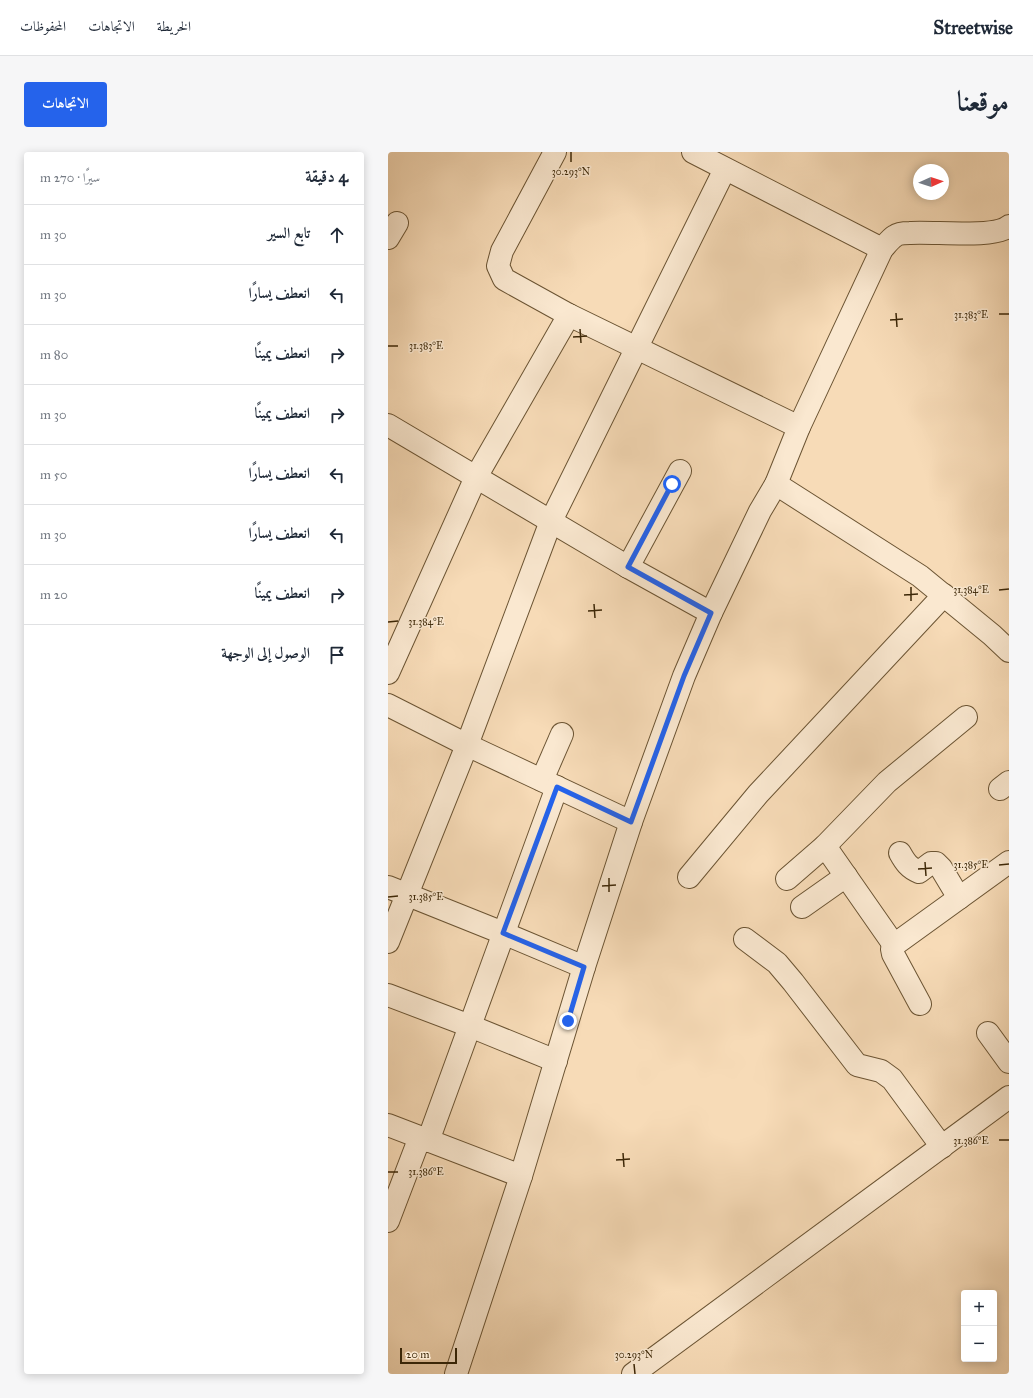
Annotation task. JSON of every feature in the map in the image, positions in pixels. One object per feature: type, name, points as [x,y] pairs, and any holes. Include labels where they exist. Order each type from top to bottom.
[{"type":"street","points":[[555,152],[502,251],[498,266],[504,279],[569,315],[638,347],[799,427]]},
{"type":"street","points":[[693,152],[882,249]]},
{"type":"street","points":[[388,942],[397,891],[467,745],[551,521],[725,169]]},
{"type":"street","points":[[456,1374],[521,1176],[584,967],[631,822],[684,676],[711,613],[760,511],[776,484],[799,427],[882,249],[896,236],[904,234],[921,232],[983,233],[1006,229],[1009,226]]},
{"type":"street","points":[[388,674],[476,477],[569,315]]},
{"type":"street","points":[[388,425],[628,567],[711,613]]},
{"type":"street","points":[[628,567],[680,471]]},
{"type":"street","points":[[776,484],[920,576],[992,635],[1009,651]]},
{"type":"street","points":[[689,877],[758,794],[944,595]]},
{"type":"street","points":[[388,704],[467,745],[631,822]]},
{"type":"street","points":[[787,879],[825,846],[887,782],[966,717]]},
{"type":"street","points":[[388,1221],[424,1139],[470,1026],[503,933],[549,784],[562,734]]},
{"type":"street","points":[[825,846],[894,946]]},
{"type":"street","points":[[900,853],[907,865],[919,872],[931,863],[936,863],[941,868],[959,898]]},
{"type":"street","points":[[920,1004],[893,954],[892,949],[894,946],[1009,862]]},
{"type":"street","points":[[802,907],[846,876]]},
{"type":"street","points":[[397,891],[584,967]]},
{"type":"street","points":[[745,939],[777,963],[857,1065],[881,1071],[892,1079],[942,1147]]},
{"type":"street","points":[[388,995],[556,1061]]},
{"type":"street","points":[[988,1033],[1009,1062]]},
{"type":"street","points":[[633,1374],[1009,1097]]},
{"type":"street","points":[[388,1125],[521,1176]]},
{"type":"route","points":[[568,1021],[584,967],[503,933],[557,787],[631,822],[684,676],[711,613],[628,567],[672,484]]}]
